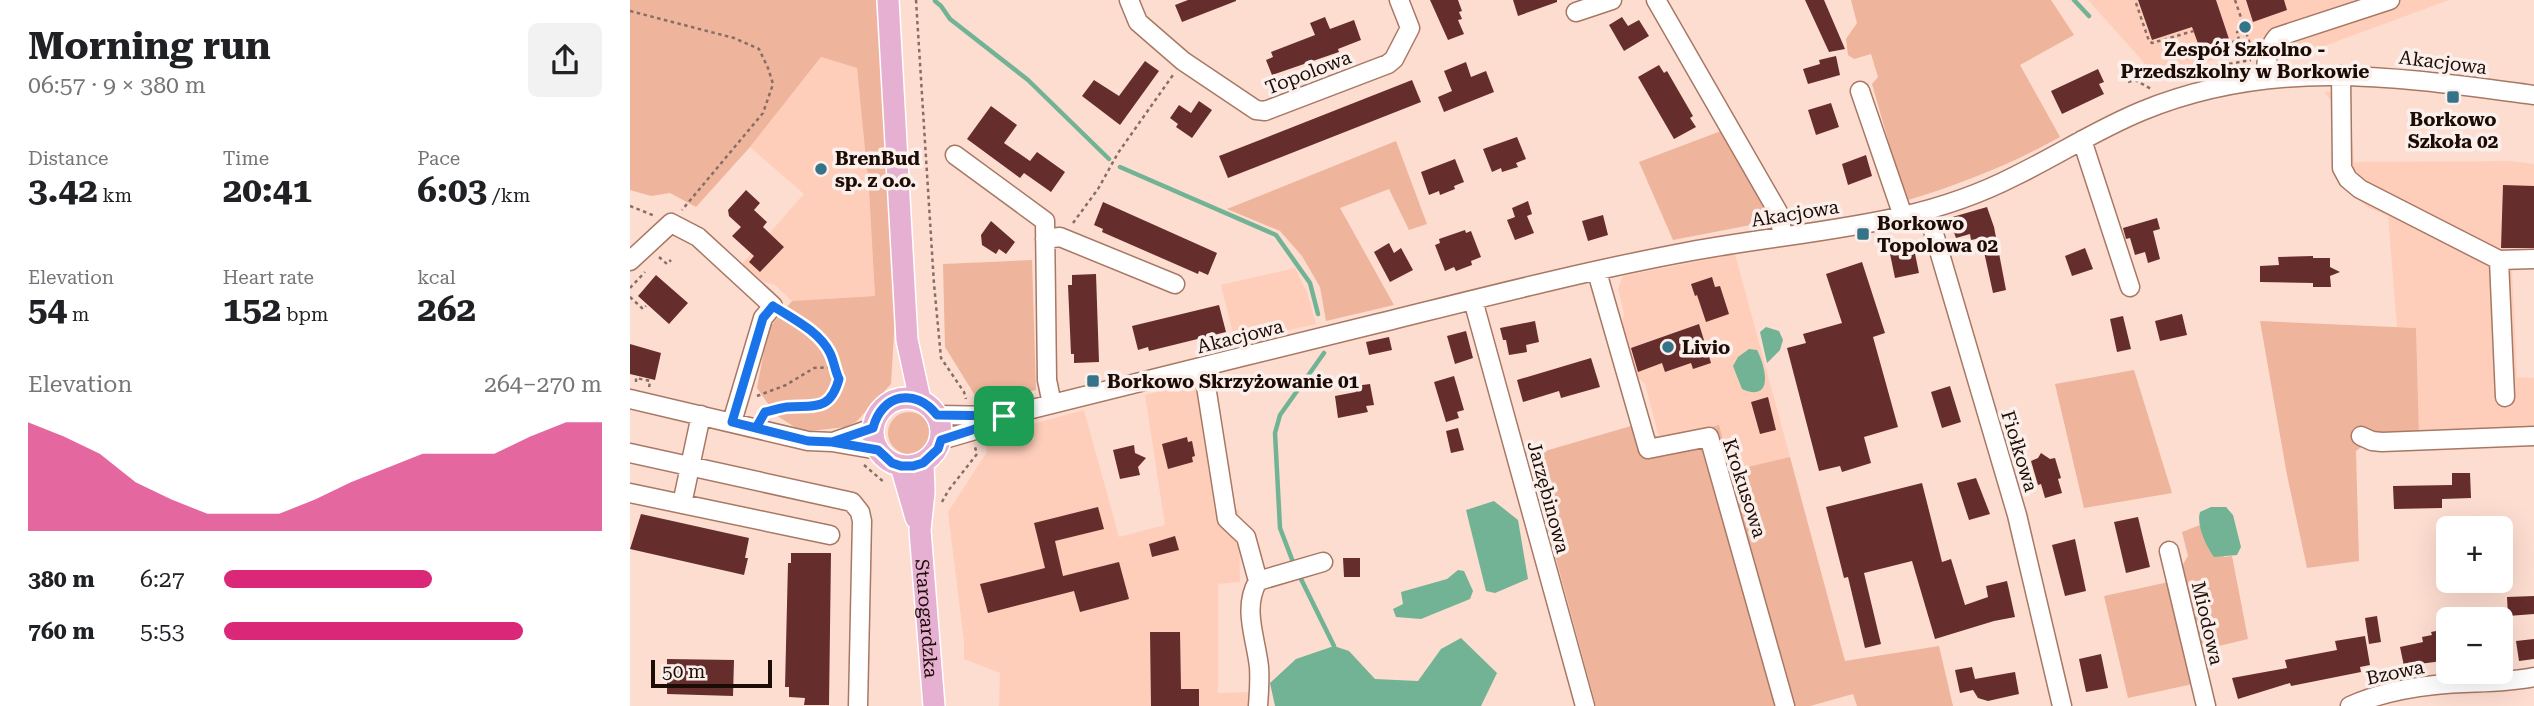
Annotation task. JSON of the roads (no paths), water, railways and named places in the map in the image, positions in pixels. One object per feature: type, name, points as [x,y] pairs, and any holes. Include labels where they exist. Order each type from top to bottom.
[{"type":"main road","points":[[888,0],[907,340],[920,400]]},
{"type":"main road","points":[[898,399],[907,340]]},
{"type":"main road","points":[[909,397],[920,400],[930,406],[942,427],[938,449],[923,463],[901,466],[892,463],[878,450],[873,440],[873,428],[881,410],[898,399],[909,397]]},
{"type":"main road","name":"Starogardzka","points":[[923,463],[924,492],[920,530],[934,706]]},
{"type":"main road","name":"Starogardzka","points":[[901,466],[920,530]]},
{"type":"street","name":"Topolowa","points":[[1129,0],[1138,22],[1183,61],[1256,110],[1265,111],[1388,64],[1394,59],[1410,28],[1399,0]]},
{"type":"street","points":[[1576,12],[1612,0]]},
{"type":"street","points":[[1656,0],[1778,212],[1783,235]]},
{"type":"street","points":[[2267,79],[2267,62],[2277,37],[2390,0]]},
{"type":"street","points":[[2340,75],[2342,168],[2348,179],[2360,189],[2499,260],[2534,259]]},
{"type":"street","name":"Akacjowa","points":[[941,440],[1004,416],[1474,300],[1674,254],[1903,216],[1951,204],[2002,182],[2142,111],[2185,96],[2267,79],[2340,75],[2412,79],[2534,95]]},
{"type":"street","points":[[1860,91],[1903,216]]},
{"type":"street","points":[[2082,141],[2130,287]]},
{"type":"street","points":[[955,156],[1045,221],[1054,239],[1047,380],[1052,404]]},
{"type":"street","name":"Fiołkowa","points":[[1927,210],[2017,515],[2062,706]]},
{"type":"street","points":[[630,261],[671,223],[698,237],[773,306],[763,318],[732,422]]},
{"type":"street","points":[[1054,239],[1175,284]]},
{"type":"street","points":[[2499,260],[2505,397]]},
{"type":"street","name":"Krokusowa","points":[[1597,272],[1648,449],[1709,437],[1785,706]]},
{"type":"street","name":"Jarzębinowa","points":[[1474,300],[1585,706]]},
{"type":"street","points":[[1203,367],[1227,519],[1246,537],[1258,581]]},
{"type":"street","points":[[630,399],[808,441],[878,450]]},
{"type":"street","points":[[682,504],[701,415]]},
{"type":"street","name":"Akacjowa","points":[[937,415],[1004,416]]},
{"type":"street","points":[[832,442],[873,428]]},
{"type":"street","points":[[2361,436],[2382,442],[2534,436]]},
{"type":"street","points":[[630,453],[852,502],[860,512],[862,521],[858,706]]},
{"type":"street","points":[[630,493],[830,536]]},
{"type":"street","name":"Miodowa","points":[[2169,551],[2206,706]]},
{"type":"street","points":[[1258,706],[1259,668],[1252,631],[1250,594],[1258,581],[1323,562]]},
{"type":"street","name":"Bzowa","points":[[2350,706],[2395,691],[2534,677]]},
{"type":"waterway","points":[[2074,0],[2089,16]]},
{"type":"waterway","points":[[935,1],[950,19],[1028,80],[1109,159]]},
{"type":"waterway","points":[[1120,167],[1276,235],[1310,283],[1318,314]]},
{"type":"waterway","points":[[1293,562],[1280,528],[1275,433],[1280,415],[1324,353]]},
{"type":"waterway","points":[[1301,579],[1334,646]]},
{"type":"place","name":"Zespół Szkolno - Przedszkolny w Borkowie","points":[[2245,27]]},
{"type":"place","name":"Borkowo Szkoła 02","points":[[2453,97]]},
{"type":"place","name":"BrenBud sp. z o.o.","points":[[821,169]]},
{"type":"place","name":"Borkowo Topolowa 02","points":[[1863,234]]},
{"type":"place","name":"Livio","points":[[1668,347]]},
{"type":"place","name":"Borkowo Skrzyżowanie 01","points":[[1093,381]]}]
